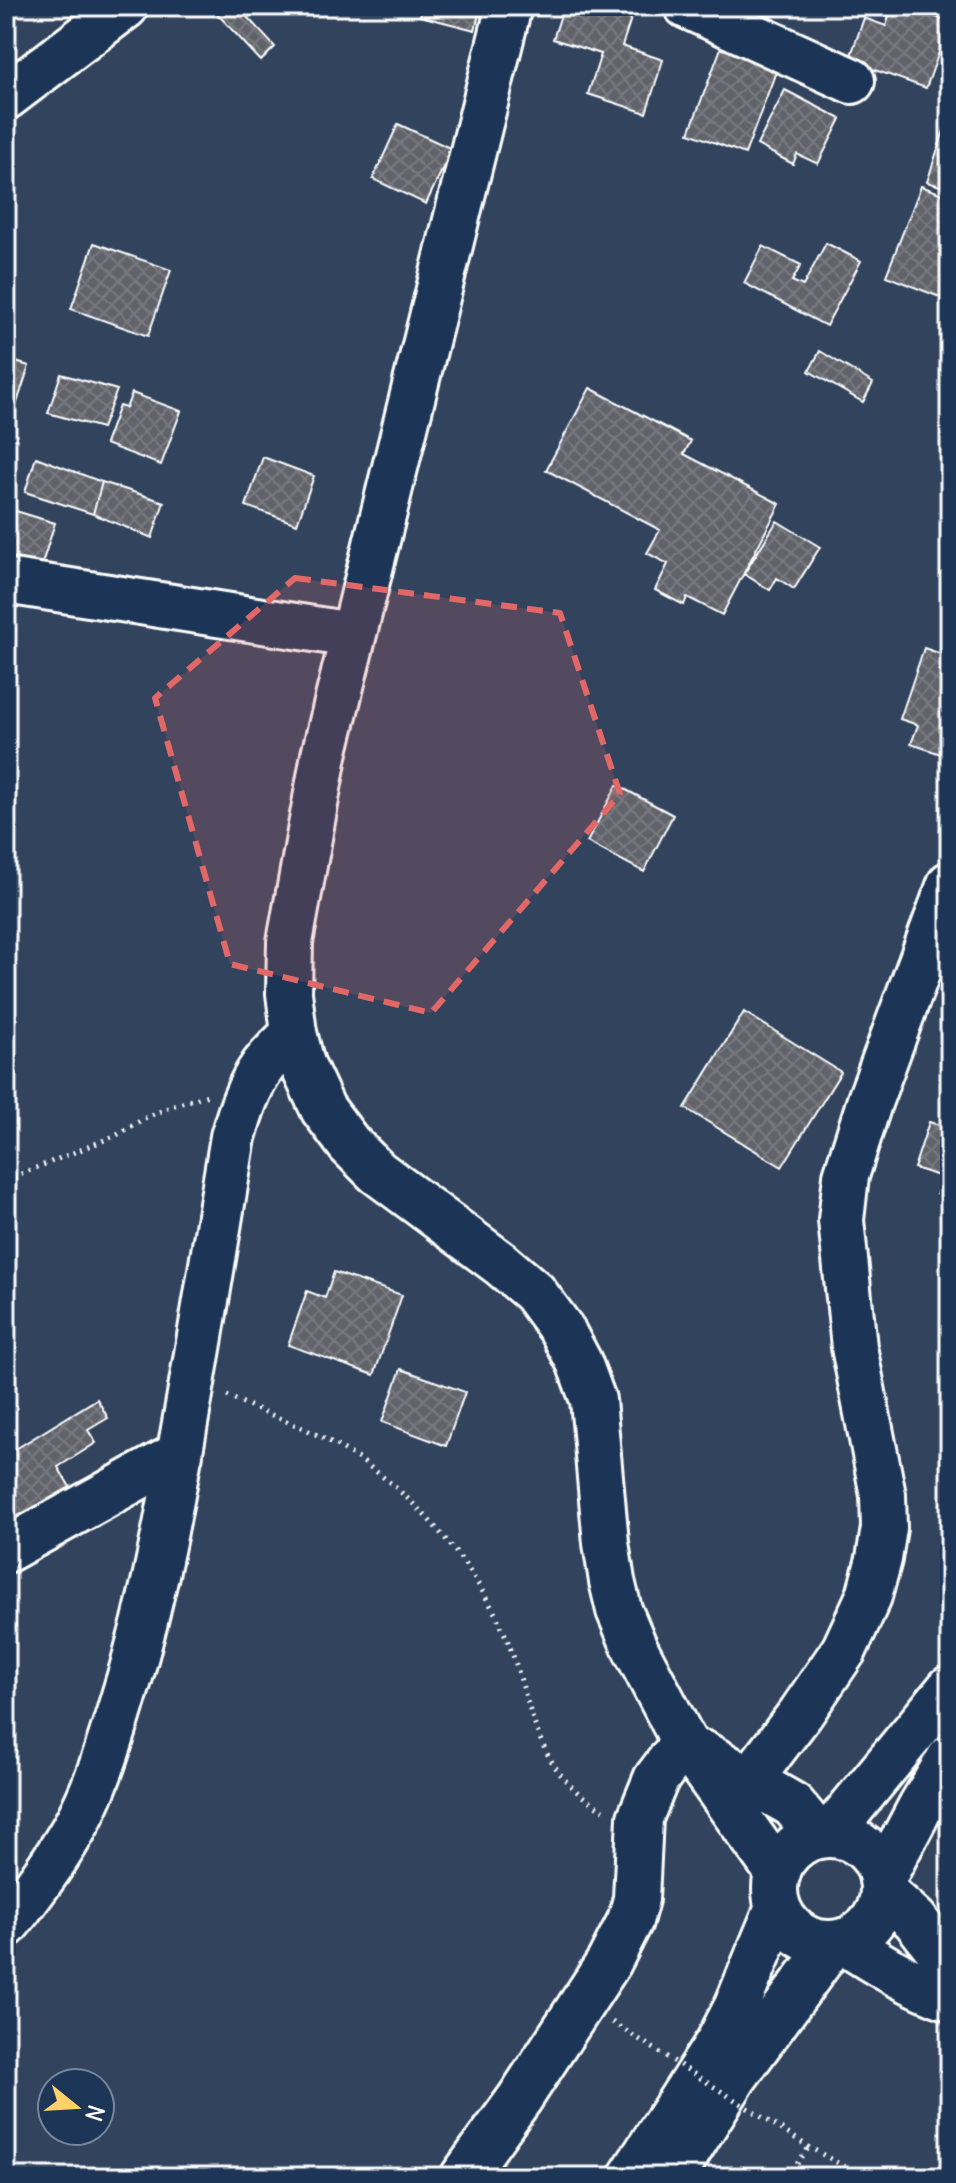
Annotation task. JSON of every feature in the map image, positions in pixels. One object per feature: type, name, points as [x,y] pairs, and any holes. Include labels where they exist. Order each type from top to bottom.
[{"type":"main road","points":[[509,6],[324,755],[290,942],[289,993],[294,1033],[302,1064],[323,1109],[349,1144],[377,1172],[534,1292],[562,1330],[579,1362],[593,1400],[606,1543],[619,1610],[635,1648],[684,1742],[778,1890],[787,1923],[800,1935],[816,1942],[838,1942],[862,1932],[870,1924],[881,1903],[883,1885],[921,1806],[950,1758]]},
{"type":"main road","points":[[687,6],[852,81]]},
{"type":"main road","points":[[6,97],[109,11]]},
{"type":"main road","points":[[6,581],[352,635]]},
{"type":"main road","points":[[749,1781],[844,1650],[869,1596],[879,1559],[884,1528],[883,1495],[854,1347],[841,1220],[846,1176],[861,1125],[950,884]]},
{"type":"main road","points":[[6,1925],[39,1884],[79,1820],[108,1750],[149,1608],[180,1454],[233,1137],[252,1085],[264,1065],[294,1033]]},
{"type":"main road","points":[[6,1550],[180,1454]]},
{"type":"main road","points":[[824,1836],[950,1688]]},
{"type":"main road","points":[[684,1742],[793,1805],[824,1836]]},
{"type":"main road","points":[[463,2177],[520,2098],[622,1938],[636,1899],[640,1818],[656,1779],[684,1742]]},
{"type":"main road","points":[[631,2177],[719,2041],[737,2006],[778,1890],[787,1855],[794,1849],[810,1839],[824,1836],[850,1839],[859,1844],[874,1859],[883,1885],[950,1965]]},
{"type":"main road","points":[[838,1942],[930,1991],[950,1998]]},
{"type":"main road","points":[[672,2177],[734,2078],[838,1942]]},
{"type":"path","points":[[6,1180],[117,1135],[172,1106],[252,1085]]},
{"type":"path","points":[[193,1381],[327,1440],[380,1475],[412,1504],[452,1547],[493,1610],[509,1644],[542,1744],[560,1776],[587,1801],[604,1810],[640,1818]]},
{"type":"path","points":[[612,2022],[860,2176]]},
{"type":"path","points":[[788,2177],[809,2147]]},
{"type":"highlighted area","points":[[295,578],[560,613],[620,794],[431,1013],[230,964],[155,698]]},
{"type":"building","points":[[210,6],[237,6],[275,47],[261,61]]},
{"type":"building","points":[[423,6],[481,6],[475,30],[420,16]]},
{"type":"building","points":[[564,6],[635,6],[622,46],[663,60],[646,113],[588,94],[601,54],[553,39]]},
{"type":"building","points":[[892,6],[905,6],[950,22],[926,88],[849,61],[864,18],[886,26]]},
{"type":"building","points":[[721,48],[777,69],[745,154],[689,133]]},
{"type":"building","points":[[785,90],[841,119],[818,164],[797,154],[793,164],[757,145]]},
{"type":"building","points":[[950,112],[950,189],[927,182]]},
{"type":"building","points":[[398,124],[452,149],[426,204],[373,179]]},
{"type":"building","points":[[921,186],[950,197],[950,301],[886,276]]},
{"type":"building","points":[[94,243],[171,270],[148,336],[71,309]]},
{"type":"building","points":[[826,243],[861,261],[826,326],[744,283],[763,246],[801,265],[792,281],[803,286]]},
{"type":"building","points":[[820,351],[873,383],[863,402],[809,371]]},
{"type":"building","points":[[6,359],[29,366],[15,409],[6,406]]},
{"type":"building","points":[[61,374],[117,390],[102,428],[48,413]]},
{"type":"building","points":[[590,388],[691,441],[684,454],[780,504],[722,615],[687,597],[684,605],[655,590],[668,564],[647,553],[660,530],[546,470]]},
{"type":"building","points":[[132,393],[181,411],[161,465],[105,444],[119,406],[126,408]]},
{"type":"building","points":[[36,457],[102,482],[93,514],[25,492]]},
{"type":"building","points":[[263,457],[314,476],[297,524],[246,506]]},
{"type":"building","points":[[102,482],[164,502],[152,538],[93,514]]},
{"type":"building","points":[[6,508],[55,523],[40,570],[6,560]]},
{"type":"building","points":[[777,521],[820,547],[794,589],[777,578],[770,590],[744,574]]},
{"type":"building","points":[[924,648],[950,657],[950,757],[911,744],[918,725],[900,719]]},
{"type":"building","points":[[617,785],[673,815],[644,872],[587,842]]},
{"type":"building","points":[[744,1012],[841,1072],[782,1167],[685,1108]]},
{"type":"building","points":[[929,1122],[950,1128],[950,1198],[937,1194],[942,1177],[914,1168]]},
{"type":"building","points":[[334,1272],[402,1295],[374,1375],[288,1345],[307,1291],[325,1298]]},
{"type":"building","points":[[401,1369],[465,1392],[446,1446],[382,1422]]},
{"type":"building","points":[[97,1399],[108,1418],[88,1430],[96,1443],[58,1467],[73,1492],[6,1532],[6,1455]]}]
